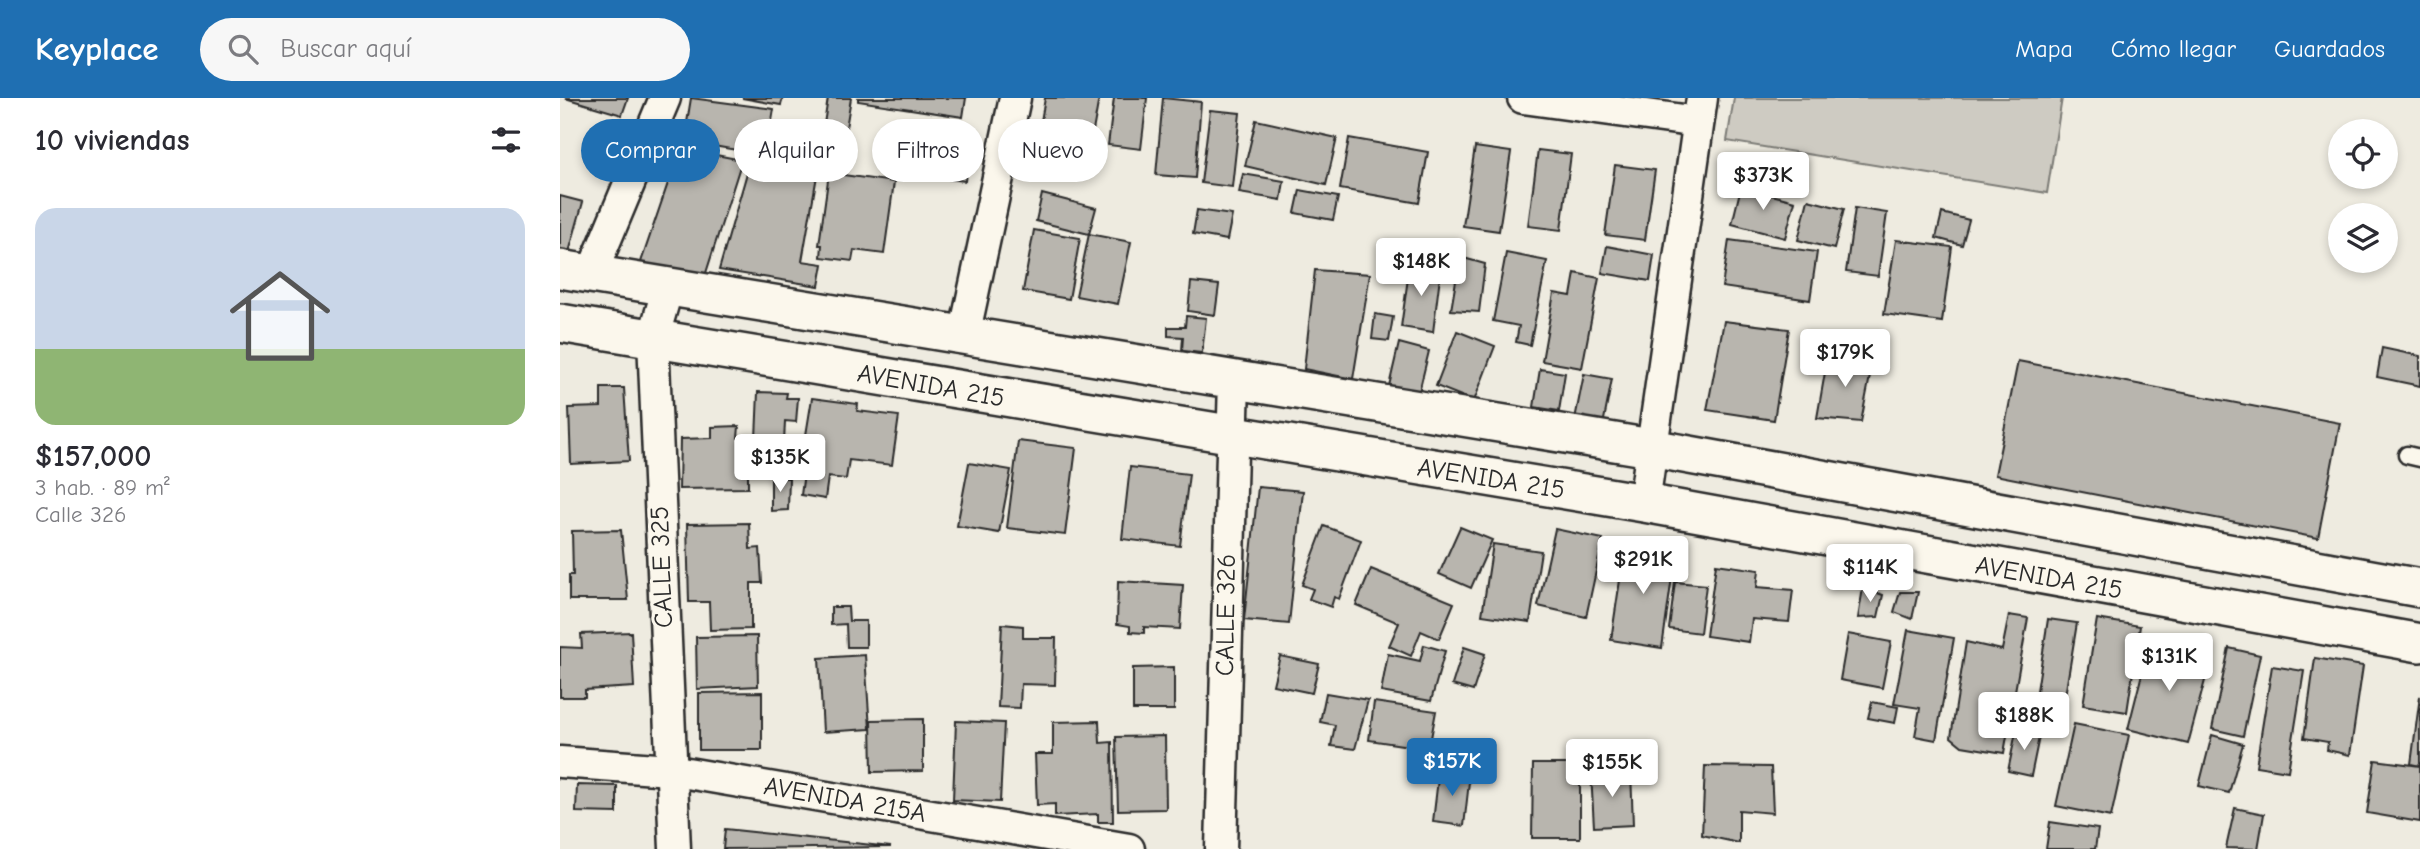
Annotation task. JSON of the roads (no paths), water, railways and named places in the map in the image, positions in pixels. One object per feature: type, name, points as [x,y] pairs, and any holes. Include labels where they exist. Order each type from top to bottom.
[{"type":"street","points":[[575,272],[664,98]]},
{"type":"street","points":[[964,336],[1014,98]]},
{"type":"street","points":[[1523,98],[1700,110],[1644,503]]},
{"type":"street","name":"AVENIDA 215","points":[[575,272],[1651,448],[2420,588]]},
{"type":"street","name":"CALLE 325","points":[[668,287],[653,339],[675,849]]},
{"type":"street","name":"AVENIDA 215","points":[[560,323],[1644,503],[2420,643]]},
{"type":"street","name":"CALLE 326","points":[[1221,849],[1230,436],[1234,380]]},
{"type":"street","name":"AVENIDA 215A","points":[[560,762],[670,770],[1129,849]]}]
